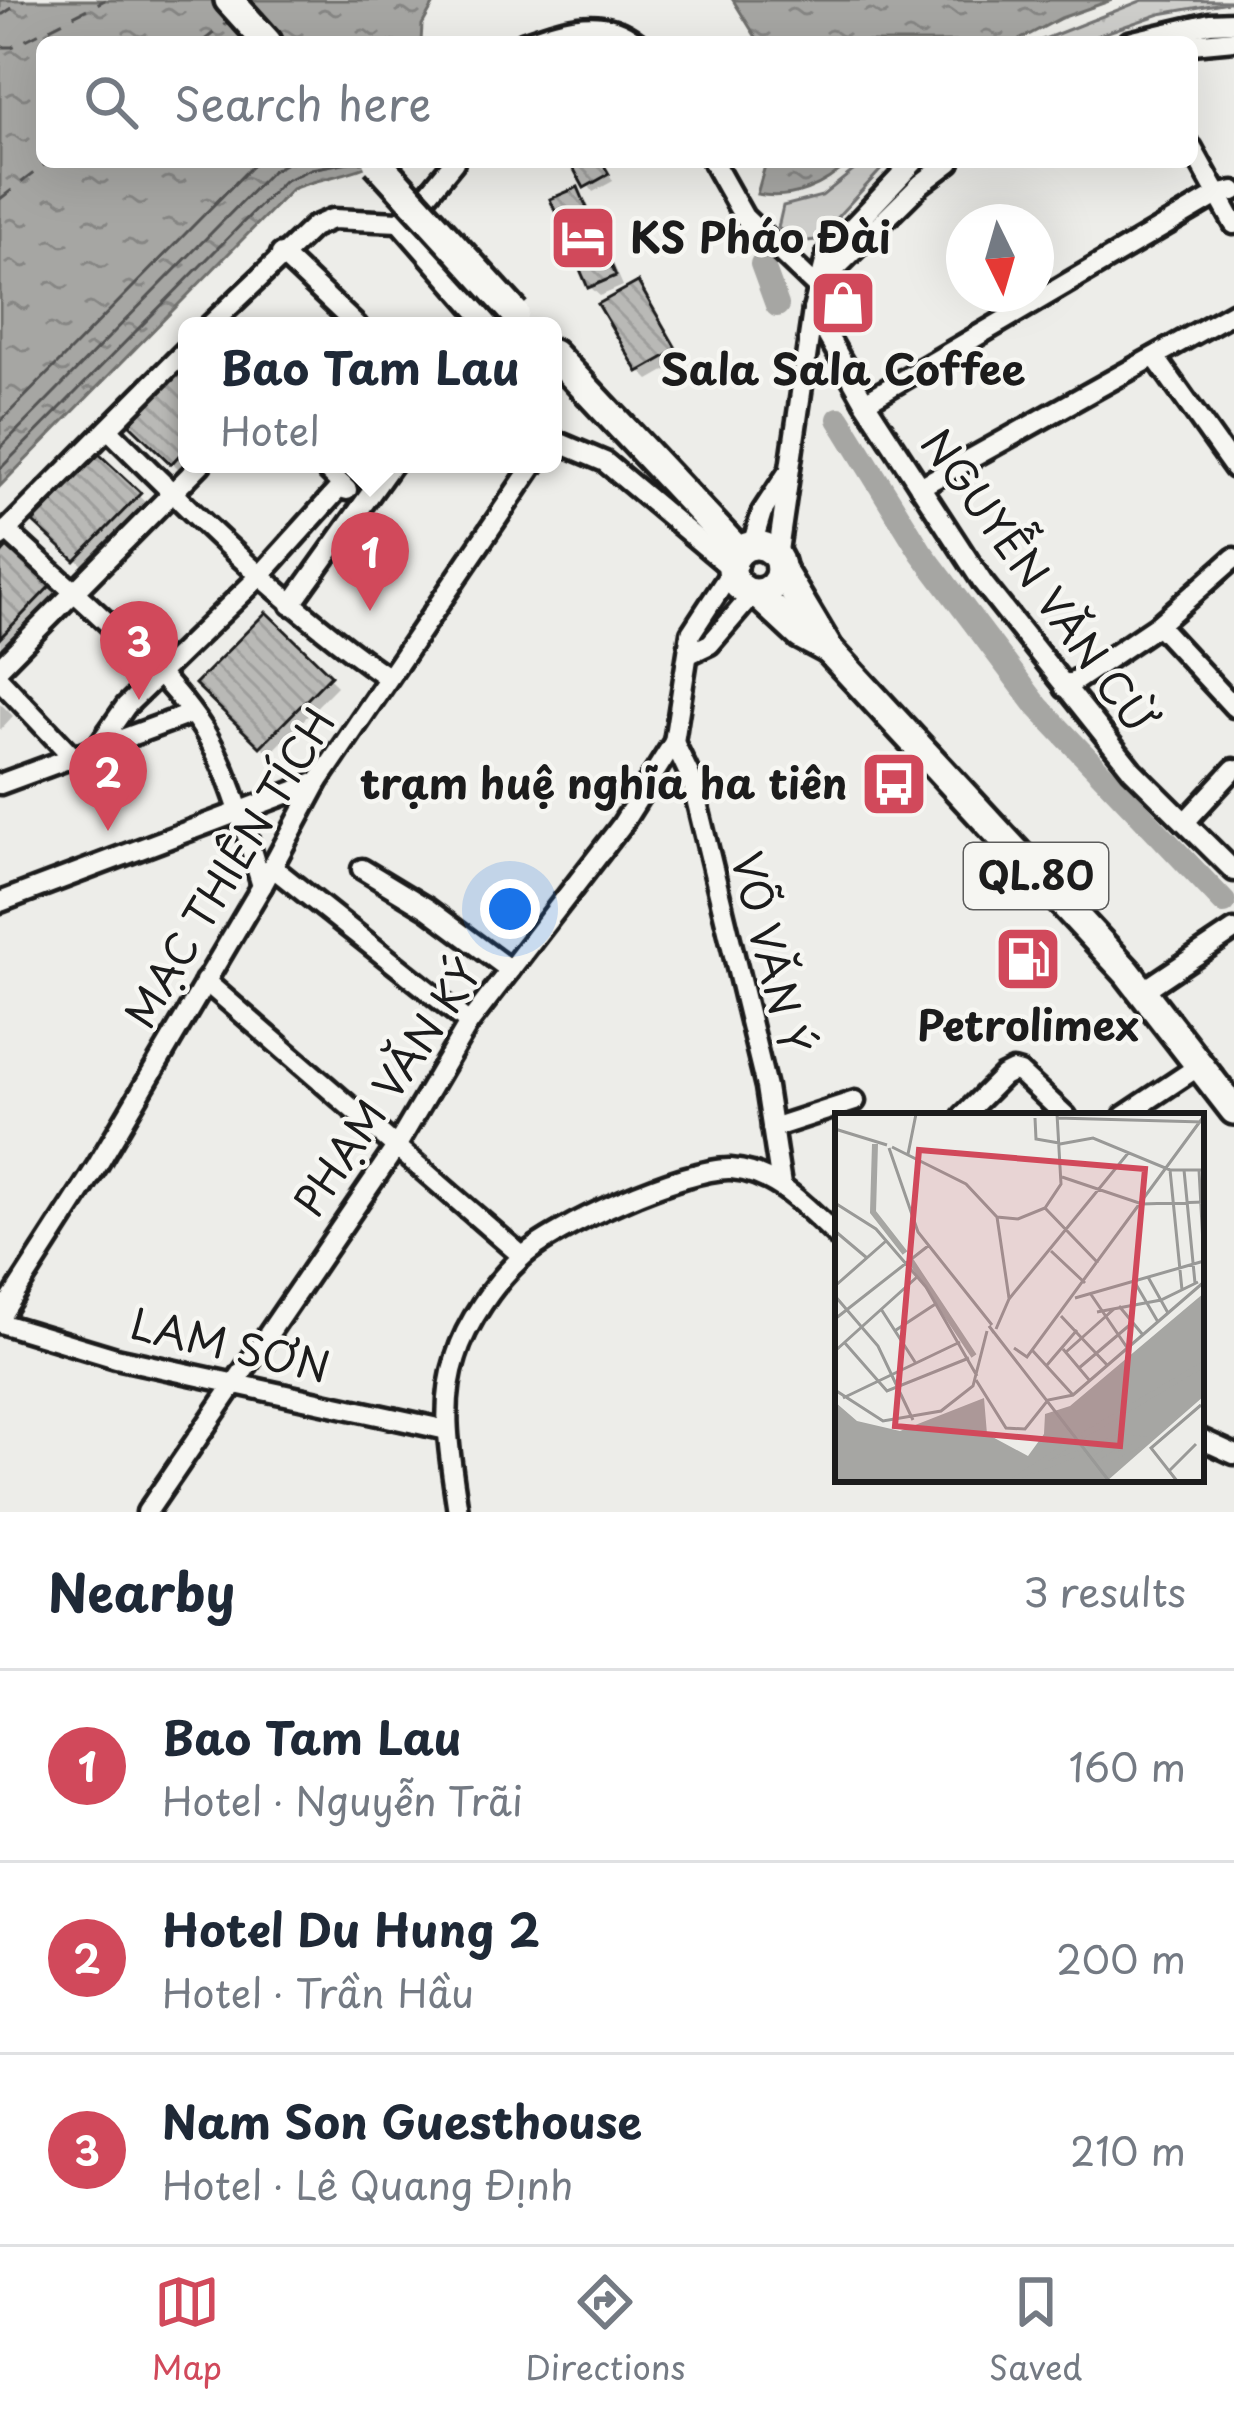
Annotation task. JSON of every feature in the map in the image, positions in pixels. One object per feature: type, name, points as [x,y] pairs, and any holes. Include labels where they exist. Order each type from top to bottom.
[{"type":"highway","points":[[229,0],[262,36]]},
{"type":"highway","points":[[382,168],[506,317]]},
{"type":"highway","points":[[562,363],[752,561],[829,650]]},
{"type":"highway","points":[[752,561],[738,586],[755,594]]},
{"type":"highway","name":"QL.80","points":[[755,594],[801,635],[829,650],[1143,991],[1234,1110]]},
{"type":"street","points":[[1156,36],[1210,22],[1234,22]]},
{"type":"street","points":[[543,36],[572,26],[611,27],[626,36]]},
{"type":"street","points":[[1198,43],[1234,40]]},
{"type":"street","points":[[1198,156],[1225,193],[1234,224]]},
{"type":"street","points":[[399,222],[449,168]]},
{"type":"street","points":[[716,168],[744,217],[817,286]]},
{"type":"street","points":[[562,444],[604,462],[752,561],[787,505],[787,474],[813,310],[827,254],[908,168]]},
{"type":"street","points":[[817,286],[942,168]]},
{"type":"street","points":[[865,401],[1225,193]]},
{"type":"street","points":[[218,317],[313,227],[332,219],[385,218],[399,222],[504,317]]},
{"type":"street","points":[[281,254],[348,317]]},
{"type":"street","name":"NGUYỄN VĂN CỪ","points":[[813,310],[865,401],[983,583],[1132,770],[1234,871]]},
{"type":"street","points":[[920,487],[1234,312]]},
{"type":"street","points":[[1155,357],[1234,468]]},
{"type":"street","points":[[178,358],[3,534],[159,675],[204,730],[240,814],[262,886]]},
{"type":"street","points":[[108,429],[259,577],[387,677]]},
{"type":"street","points":[[0,668],[192,473]]},
{"type":"street","points":[[330,473],[363,505]]},
{"type":"street","points":[[291,605],[386,473]]},
{"type":"street","name":"MẠC THIÊN TÍCH","points":[[0,1320],[97,1166],[318,782],[528,473]]},
{"type":"street","name":"PHẠM VĂN KÝ","points":[[147,1512],[396,1147],[469,1024],[620,826],[674,742],[692,633],[752,561],[763,512],[787,474]]},
{"type":"street","points":[[98,746],[126,706],[259,577],[342,485]]},
{"type":"street","points":[[1065,688],[1158,625],[1234,558]]},
{"type":"street","points":[[689,654],[710,644],[755,594]]},
{"type":"street","points":[[1158,625],[1234,707]]},
{"type":"street","points":[[0,680],[73,757]]},
{"type":"street","points":[[0,784],[190,714]]},
{"type":"street","name":"VÕ VĂN Ý","points":[[674,742],[691,778],[766,1087],[781,1185]]},
{"type":"street","points":[[1185,821],[1234,769]]},
{"type":"street","points":[[1,898],[318,782]]},
{"type":"street","points":[[272,867],[469,1024]]},
{"type":"street","points":[[362,869],[428,909],[510,970]]},
{"type":"street","points":[[1143,991],[1226,935]]},
{"type":"street","points":[[205,981],[522,1256]]},
{"type":"street","points":[[1128,1113],[1202,1064]]},
{"type":"street","points":[[966,1113],[1013,1071],[1063,1113]]},
{"type":"street","points":[[772,1128],[855,1101]]},
{"type":"street","points":[[458,1512],[446,1394],[457,1352],[484,1304],[522,1256],[610,1208],[702,1172],[734,1169],[781,1185],[835,1234]]},
{"type":"street","name":"LAM SƠN","points":[[0,1320],[116,1358],[447,1430]]},
{"type":"street","points":[[1204,1440],[1234,1454]]},
{"type":"green space","points":[[1143,0],[1234,1],[1160,14],[1096,36],[1052,36]]},
{"type":"green space","points":[[857,168],[882,168],[816,240],[798,242],[778,228],[783,206],[822,196]]},
{"type":"water","points":[[0,0],[436,0],[421,36],[36,36],[36,168],[361,168],[292,189],[0,486]]},
{"type":"water","points":[[733,0],[1112,0],[1026,36],[755,36]]},
{"type":"water","points":[[764,168],[842,168],[807,190],[757,194]]},
{"type":"building","points":[[573,168],[606,168],[609,174],[584,188]]},
{"type":"building","name":"KS Pháo Đài","points":[[578,187],[616,276],[588,288],[550,199]]},
{"type":"building","points":[[638,282],[677,350],[638,372],[598,304]]},
{"type":"building","points":[[178,373],[178,457],[171,464],[129,424]]},
{"type":"building","points":[[99,454],[141,493],[75,561],[33,522]]},
{"type":"building","points":[[9,545],[51,585],[0,638],[0,555]]},
{"type":"building","points":[[266,612],[331,675],[260,747],[195,684]]},
{"type":"waterway","points":[[762,264],[777,305]]},
{"type":"waterway","points":[[839,419],[921,552],[1038,707],[1224,902]]},
{"type":"ferry route","points":[[0,16],[24,0]]},
{"type":"ferry route","points":[[0,47],[12,47],[105,0]]},
{"type":"ferry route","points":[[210,36],[229,21]]},
{"type":"ferry route","points":[[0,199],[40,168]]},
{"type":"place","name":"KS Pháo Đài","points":[[583,238]]},
{"type":"place","name":"Sala Sala Coffee","points":[[843,303]]},
{"type":"place","name":"Bao Tam Lau","points":[[370,611]]},
{"type":"place","name":"Nam Son Guesthouse","points":[[139,700]]},
{"type":"place","name":"trạm huệ nghĩa ha tiên","points":[[894,784]]},
{"type":"place","name":"Hotel Du Hung 2","points":[[108,831]]},
{"type":"place","name":"Petrolimex","points":[[1028,959]]}]
